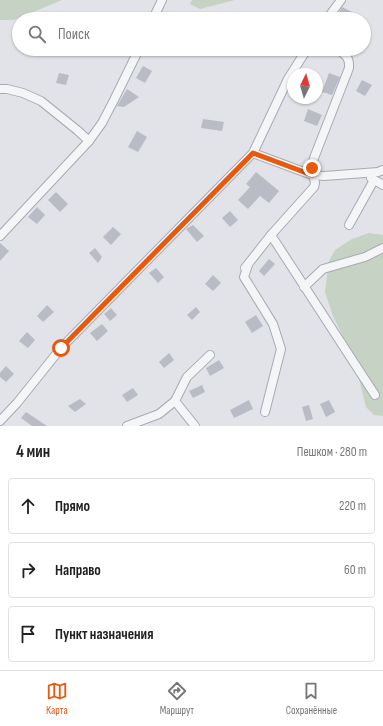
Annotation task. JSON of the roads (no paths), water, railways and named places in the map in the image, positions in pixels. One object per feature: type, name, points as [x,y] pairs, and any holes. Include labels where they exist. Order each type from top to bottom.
[{"type":"street","points":[[156,12],[162,0]]},
{"type":"street","points":[[332,12],[341,0]]},
{"type":"street","points":[[0,236],[89,141],[102,123],[136,56]]},
{"type":"street","points":[[0,421],[17,403],[61,348],[253,153],[288,80],[302,56]]},
{"type":"street","points":[[265,412],[281,349],[273,324],[244,277],[247,266],[271,235],[314,188],[312,168],[314,158],[349,68],[350,62],[347,56]]},
{"type":"street","points":[[0,89],[24,93],[41,101],[89,141]]},
{"type":"street","points":[[253,153],[312,175],[324,176],[365,174],[383,170]]},
{"type":"street","points":[[365,174],[383,185]]},
{"type":"street","points":[[349,225],[374,180]]},
{"type":"street","points":[[271,235],[375,396]]},
{"type":"street","points":[[304,287],[323,269],[365,256],[383,248]]},
{"type":"street","points":[[127,426],[159,414],[175,401],[187,377],[210,355]]},
{"type":"street","points":[[175,401],[195,426]]}]
